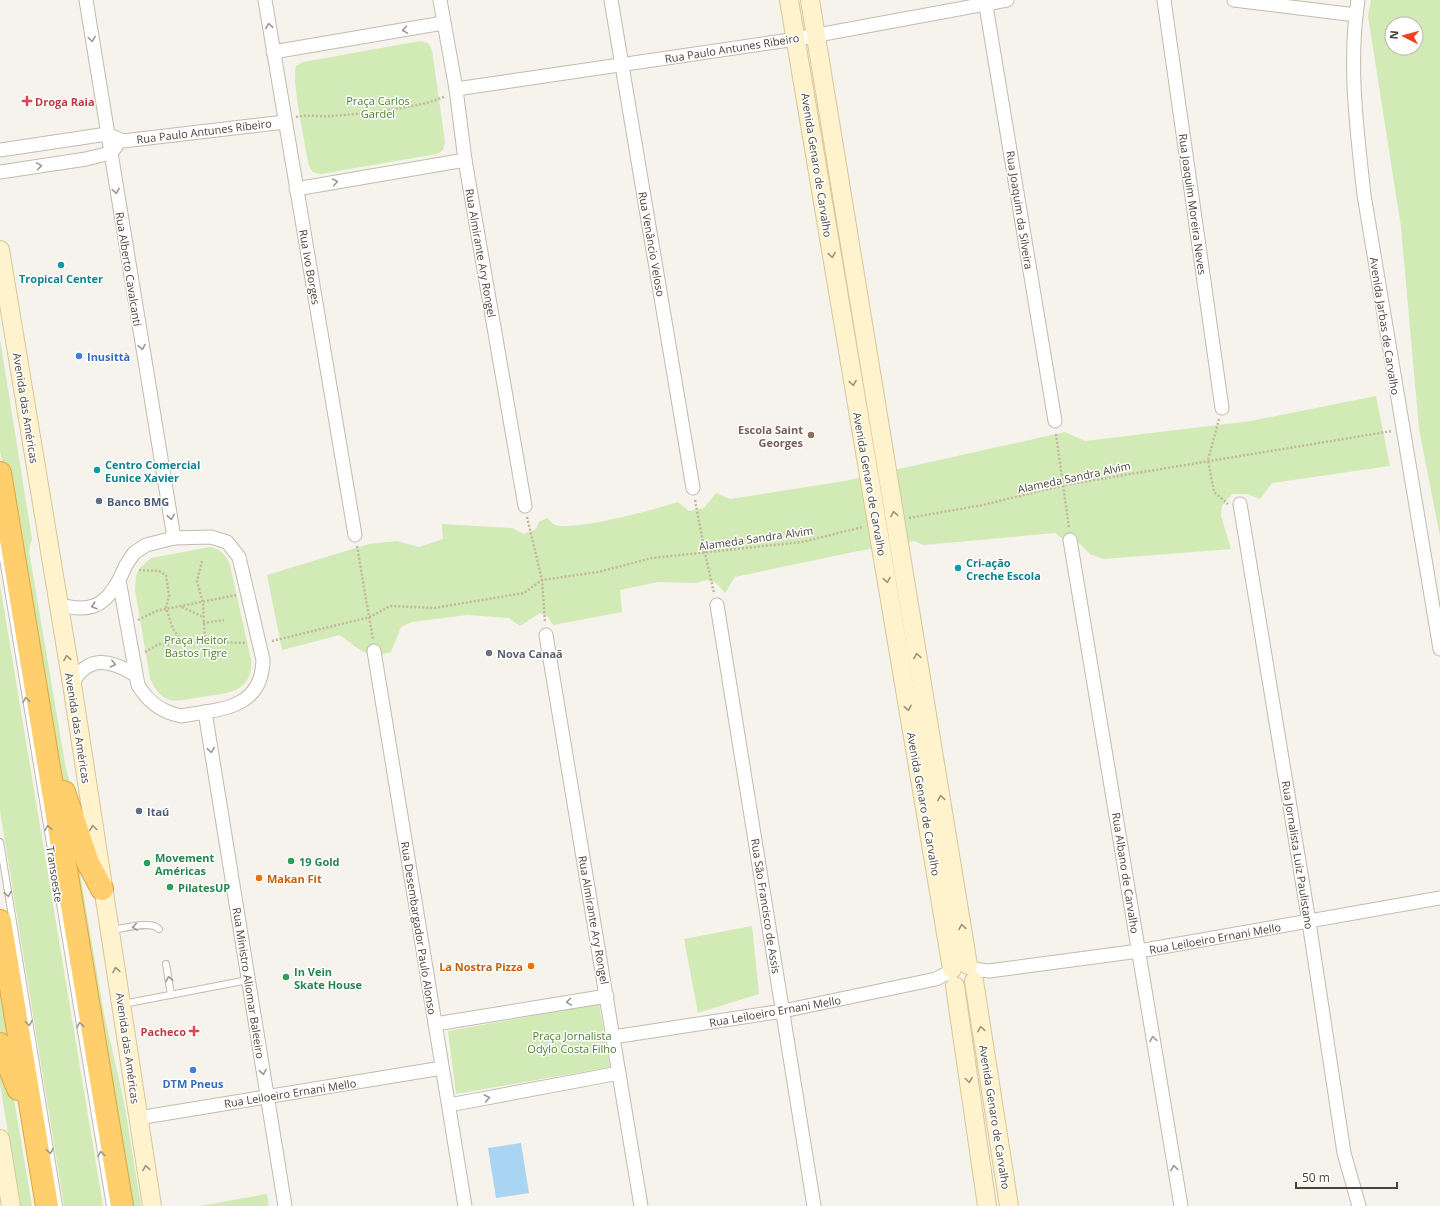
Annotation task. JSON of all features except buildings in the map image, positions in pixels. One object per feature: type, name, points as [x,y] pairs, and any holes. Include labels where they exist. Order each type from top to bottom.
[{"type":"highway","points":[[0,473],[46,740],[122,1206]]},
{"type":"highway","points":[[46,740],[54,752],[57,760],[63,790],[88,863],[102,889]]},
{"type":"highway","points":[[0,921],[47,1206]]},
{"type":"highway","points":[[0,1044],[24,1103],[37,1147]]},
{"type":"street","name":"Rua Alberto Cavalcanti","points":[[86,0],[174,538]]},
{"type":"street","name":"Rua Ivo Borges","points":[[265,0],[355,535]]},
{"type":"street","name":"Rua Almirante Ary Rongel","points":[[440,0],[456,89],[465,160],[525,506]]},
{"type":"street","name":"Rua Venâncio Veloso","points":[[611,0],[693,488]]},
{"type":"street","name":"Avenida Genaro de Carvalho","points":[[789,0],[882,552],[962,975],[1009,1206]]},
{"type":"street","name":"Avenida Genaro de Carvalho","points":[[810,0],[900,549],[962,975],[988,1206]]},
{"type":"street","name":"Rua Paulo Antunes Ribeiro","points":[[456,89],[796,39],[986,1],[1007,0]]},
{"type":"street","name":"Rua Joaquim Moreira Neves","points":[[1164,0],[1222,408]]},
{"type":"street","points":[[1234,0],[1356,15]]},
{"type":"street","name":"Avenida Jarbas de Carvalho","points":[[1358,0],[1353,78],[1356,128],[1364,195],[1440,649]]},
{"type":"street","name":"Rua Joaquim da Silveira","points":[[986,1],[1055,421]]},
{"type":"street","points":[[273,52],[444,23]]},
{"type":"street","name":"Rua Paulo Antunes Ribeiro","points":[[107,134],[123,141],[285,122]]},
{"type":"street","points":[[0,150],[107,134]]},
{"type":"street","name":"Rua Paulo Antunes Ribeiro","points":[[0,172],[86,159],[110,153],[123,141]]},
{"type":"street","points":[[296,189],[465,160]]},
{"type":"street","name":"Avenida das Américas","points":[[0,250],[57,604],[72,684],[102,889],[110,931],[152,1206]]},
{"type":"street","points":[[869,479],[873,482],[881,482],[887,478],[887,473]]},
{"type":"street","name":"Rua Jornalista Luiz Paulistano","points":[[1240,504],[1309,922],[1344,1153],[1359,1206]]},
{"type":"street","points":[[57,604],[71,608],[92,607],[103,603],[112,593],[130,558],[139,549],[146,545],[174,538],[211,537],[226,542],[239,556],[249,592],[260,644],[263,669],[258,685],[253,692],[243,701],[231,707],[181,716],[155,706],[143,693],[134,674],[119,580]]},
{"type":"street","name":"Rua Albano de Carvalho","points":[[1070,540],[1181,1206]]},
{"type":"street","points":[[882,552],[882,548],[886,544],[894,543],[900,549]]},
{"type":"street","name":"Rua São Francisco de Assis","points":[[717,605],[814,1206]]},
{"type":"street","name":"Rua Almirante Ary Rongel","points":[[546,635],[641,1206]]},
{"type":"street","name":"Rua Desembargador Paulo Alonso","points":[[374,650],[465,1206]]},
{"type":"street","points":[[72,684],[83,668],[100,662],[121,666],[134,674]]},
{"type":"street","name":"Rua Ministro Aliomar Baleeiro","points":[[205,712],[285,1206]]},
{"type":"street","name":"Rua Leiloeiro Ernani Mello","points":[[612,1037],[783,1011],[962,975],[1139,951],[1440,898]]},
{"type":"street","points":[[435,1024],[607,996]]},
{"type":"street","name":"Rua Leiloeiro Ernani Mello","points":[[138,1118],[442,1068]]},
{"type":"street","points":[[449,1105],[619,1073]]},
{"type":"street","points":[[0,1139],[11,1206]]},
{"type":"lane","name":"Transoeste","points":[[0,541],[110,1206]]},
{"type":"lane","points":[[0,842],[59,1206]]},
{"type":"lane","points":[[110,931],[149,924],[156,926],[159,930]]},
{"type":"lane","points":[[166,964],[171,994]]},
{"type":"lane","points":[[121,1004],[248,980]]},
{"type":"path","points":[[285,122],[300,116],[330,116],[400,108],[439,100],[456,89]]},
{"type":"path","points":[[1222,408],[1208,460],[1214,492],[1226,504],[1240,504]]},
{"type":"path","points":[[1055,421],[1070,540]]},
{"type":"path","name":"Alameda Sandra Alvim","points":[[895,520],[983,505],[1064,485],[1402,429]]},
{"type":"path","points":[[693,488],[704,553],[717,605]]},
{"type":"path","points":[[525,506],[542,580],[546,635]]},
{"type":"path","name":"Alameda Sandra Alvim","points":[[132,658],[159,644],[169,645],[205,642],[260,644],[370,617],[390,606],[434,608],[524,593],[542,580],[598,572],[652,558],[802,542],[877,524]]},
{"type":"path","points":[[355,535],[370,617],[374,650]]},
{"type":"path","points":[[202,561],[197,581],[203,603],[205,642]]},
{"type":"path","points":[[139,570],[159,571],[166,575],[169,596],[166,608],[173,629],[183,644]]},
{"type":"path","points":[[127,625],[156,611],[166,608],[203,603],[249,592]]},
{"type":"path","points":[[182,606],[203,617]]},
{"type":"path","points":[[203,623],[224,620]]},
{"type":"green space","points":[[1371,0],[1440,0],[1440,536],[1419,429],[1401,227],[1368,16]]},
{"type":"green space","name":"Praça Carlos Gardel","points":[[420,41],[428,43],[432,50],[445,142],[443,150],[437,154],[321,174],[313,172],[309,166],[300,114],[295,74],[296,66],[303,62]]},
{"type":"green space","points":[[0,339],[32,539],[29,551],[66,769],[79,816],[61,776],[0,451]]},
{"type":"green space","points":[[1376,396],[1390,466],[1272,483],[1260,499],[1247,494],[1232,494],[1222,506],[1221,516],[1231,549],[1103,559],[1090,554],[1078,542],[1065,541],[1055,533],[924,545],[914,541],[853,552],[735,577],[725,593],[716,583],[707,580],[696,583],[658,582],[620,590],[622,612],[553,625],[548,617],[540,613],[520,626],[509,618],[467,615],[412,622],[401,627],[391,652],[376,655],[369,654],[358,649],[340,635],[282,650],[267,575],[369,544],[397,541],[419,547],[443,539],[442,524],[512,528],[524,534],[536,529],[539,522],[547,518],[553,524],[563,526],[595,523],[652,510],[678,502],[689,511],[704,508],[716,493],[730,499],[845,481],[1065,432],[1085,441],[1251,421]]},
{"type":"green space","name":"Praça Heitor Bastos Tigre","points":[[210,547],[223,553],[230,565],[251,660],[248,680],[243,686],[236,690],[220,694],[177,701],[166,699],[155,688],[150,678],[135,590],[136,575],[140,568],[151,558]]},
{"type":"green space","points":[[0,585],[103,1206],[64,1206],[0,811]]},
{"type":"green space","points":[[61,812],[75,844],[104,1014],[124,1102],[141,1206],[126,1206]]},
{"type":"green space","points":[[752,926],[759,994],[698,1013],[684,939]]},
{"type":"green space","points":[[0,965],[17,1073],[0,1031]]},
{"type":"green space","name":"Praça Jornalista Odylo Costa Filho","points":[[599,1004],[610,1067],[456,1094],[448,1031]]},
{"type":"green space","points":[[0,1068],[14,1100],[32,1206],[20,1206],[0,1084]]},
{"type":"green space","points":[[267,1194],[269,1206],[199,1206]]},
{"type":"water","points":[[521,1143],[529,1193],[496,1198],[488,1148]]},
{"type":"place","name":"Droga Raia","points":[[27,101]]},
{"type":"place","name":"Tropical Center","points":[[61,265]]},
{"type":"place","name":"Inusittà","points":[[79,356]]},
{"type":"place","name":"Escola Saint Georges","points":[[811,435]]},
{"type":"place","name":"Centro Comercial Eunice Xavier","points":[[97,470]]},
{"type":"place","name":"Banco BMG","points":[[99,501]]},
{"type":"place","name":"Cri-ação Creche Escola","points":[[958,568]]},
{"type":"place","name":"Nova Canaã","points":[[489,653]]},
{"type":"place","name":"Itaú","points":[[139,811]]},
{"type":"place","name":"19 Gold","points":[[291,861]]},
{"type":"place","name":"Movement Américas","points":[[147,863]]},
{"type":"place","name":"Makan Fit","points":[[259,878]]},
{"type":"place","name":"PilatesUP","points":[[170,887]]},
{"type":"place","name":"La Nostra Pizza","points":[[531,966]]},
{"type":"place","name":"In Vein Skate House","points":[[286,977]]},
{"type":"place","name":"Pacheco","points":[[194,1031]]},
{"type":"place","name":"DTM Pneus","points":[[193,1070]]}]
